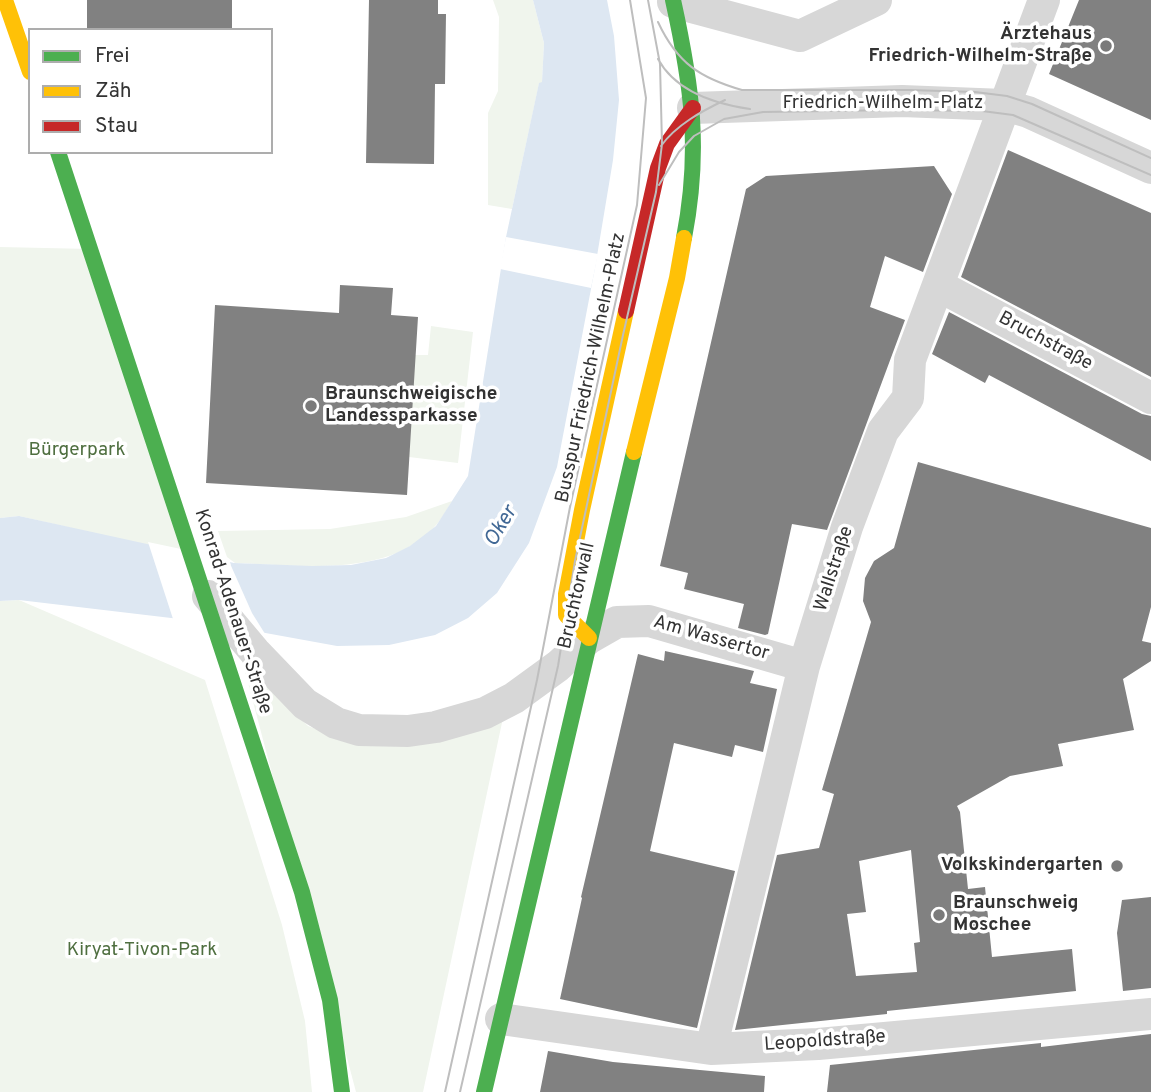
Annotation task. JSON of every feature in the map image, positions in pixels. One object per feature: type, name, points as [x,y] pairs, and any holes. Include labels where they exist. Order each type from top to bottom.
[{"type":"main road","points":[[5,0],[28,66]]},
{"type":"main road","name":"Bruchtorwall","points":[[484,1092],[687,227],[694,164],[693,108],[688,67],[673,1]]},
{"type":"main road","name":"Busspur Friedrich-Wilhelm-Platz","points":[[589,638],[566,615],[566,594],[582,510],[658,167],[667,144],[693,108]]},
{"type":"main road","name":"Konrad-Adenauer-Straße","points":[[59,154],[313,928],[330,1000],[342,1092]]},
{"type":"street","points":[[673,1],[800,36],[876,0]]},
{"type":"street","name":"Friedrich-Wilhelm-Platz","points":[[693,108],[902,102],[1003,105],[1044,0]]},
{"type":"street","points":[[1003,105],[1028,112],[1151,168]]},
{"type":"street","name":"Wallstraße","points":[[711,1049],[804,666],[847,527],[883,431],[908,398],[910,360],[1003,105]]},
{"type":"street","name":"Bruchstraße","points":[[939,286],[1151,398]]},
{"type":"street","name":"Am Wassertor","points":[[203,589],[255,652],[311,709],[336,723],[359,730],[395,732],[436,727],[485,713],[523,691],[589,638],[617,622],[649,621],[804,666]]},
{"type":"street","name":"Leopoldstraße","points":[[501,1019],[711,1049],[818,1044],[1151,1014]]},
{"type":"green space","points":[[493,0],[533,0],[544,43],[542,83],[539,84],[512,209],[488,205],[488,113],[498,91],[499,17]]},
{"type":"green space","name":"Bürgerpark","points":[[0,247],[91,249],[190,555],[19,516],[0,518]]},
{"type":"green space","points":[[431,326],[473,332],[458,463],[409,457],[415,355],[428,355]]},
{"type":"green space","points":[[452,501],[437,524],[418,542],[395,554],[342,565],[235,563],[227,557],[218,531],[330,529],[406,517]]},
{"type":"green space","name":"Kiryat-Tivon-Park","points":[[19,600],[205,680],[282,925],[305,1021],[312,1092],[0,1092],[0,601]]},
{"type":"green space","points":[[242,660],[308,726],[362,746],[503,718],[423,1092],[356,1092]]},
{"type":"water","name":"Oker","points":[[533,0],[607,0],[614,36],[619,100],[613,160],[595,268],[557,467],[529,543],[497,593],[468,618],[435,635],[389,645],[337,646],[205,622],[19,600],[0,601],[0,518],[19,516],[234,563],[312,566],[351,565],[386,558],[410,546],[436,526],[468,476],[506,237],[539,83],[542,82],[544,43]]},
{"type":"pier","points":[[506,237],[598,254],[591,288],[500,269]]},
{"type":"pier","points":[[148,542],[228,559],[252,613],[267,637],[174,622]]},
{"type":"building","points":[[87,0],[232,0],[232,28],[87,28]]},
{"type":"building","points":[[369,0],[438,0],[438,14],[446,14],[445,84],[435,84],[434,164],[366,163]]},
{"type":"building","name":"Ärztehaus Friedrich-Wilhelm-Straße","points":[[1079,0],[1151,0],[1151,120],[1049,74]]},
{"type":"building","points":[[1008,150],[1151,213],[1151,377],[961,277]]},
{"type":"building","points":[[934,166],[952,194],[923,272],[885,256],[870,307],[905,320],[827,530],[792,524],[768,634],[738,628],[744,604],[684,589],[688,573],[660,566],[746,189],[766,176]]},
{"type":"building","name":"Braunschweigische Landessparkasse","points":[[340,285],[393,288],[391,315],[418,317],[407,495],[206,483],[215,305],[339,313]]},
{"type":"building","points":[[949,312],[1142,414],[1151,416],[1151,461],[989,375],[985,383],[932,354]]},
{"type":"building","points":[[918,462],[1151,528],[1151,607],[1142,641],[1151,643],[1151,661],[1123,679],[1134,730],[1058,744],[1063,766],[1010,776],[957,806],[960,812],[968,889],[985,887],[992,957],[1072,949],[1076,991],[735,1030],[777,855],[819,848],[834,794],[822,790],[871,622],[863,601],[865,578],[874,561],[894,548]],"holes":[[[911,850],[920,942],[914,943],[917,972],[856,976],[847,914],[866,912],[859,861]]]},
{"type":"building","points":[[665,651],[754,671],[750,683],[777,689],[763,752],[735,745],[732,757],[674,743],[650,851],[735,871],[697,1028],[560,999],[638,654],[664,661]]},
{"type":"building","name":"Volkskindergarten","points":[[1151,897],[1151,988],[1123,991],[1117,933],[1122,900]]},
{"type":"building","points":[[1151,1034],[1151,1092],[827,1092],[830,1065],[1041,1043],[1041,1047]]},
{"type":"building","points":[[548,1051],[613,1062],[765,1076],[764,1092],[540,1092]]},
{"type":"tram line","points":[[445,1092],[537,680],[570,507],[637,205],[646,98],[630,0]]},
{"type":"tram line","points":[[460,1092],[558,666],[575,561],[656,192],[662,144],[660,64],[648,0]]},
{"type":"tram line","points":[[658,22],[673,48],[691,67],[714,80],[742,90],[909,90],[1007,96],[1032,104],[1151,158]]},
{"type":"tram line","points":[[658,59],[675,80],[686,88],[710,100],[750,109]]},
{"type":"tram line","points":[[661,146],[682,125],[725,100]]},
{"type":"tram line","points":[[659,185],[679,152],[694,136],[724,119],[763,112],[982,111],[1013,115],[1151,175]]},
{"type":"traffic: fast","points":[[673,0],[685,61],[692,118],[692,176],[684,238]]},
{"type":"traffic: fast","points":[[59,154],[302,892],[330,1000],[342,1092]]},
{"type":"traffic: fast","points":[[484,1092],[634,452]]},
{"type":"traffic: slow","points":[[5,0],[28,66]]},
{"type":"traffic: slow","points":[[634,452],[677,278],[684,238]]},
{"type":"traffic: slow","points":[[589,638],[566,615],[566,594],[626,311]]},
{"type":"traffic: jam","points":[[626,311],[658,168],[667,144],[693,108]]},
{"type":"place","name":"Ärztehaus Friedrich-Wilhelm-Straße","points":[[1106,46]]},
{"type":"place","name":"Braunschweigische Landessparkasse","points":[[311,406]]},
{"type":"place","name":"Volkskindergarten","points":[[1117,866]]},
{"type":"place","name":"Braunschweig Moschee","points":[[939,915]]}]
